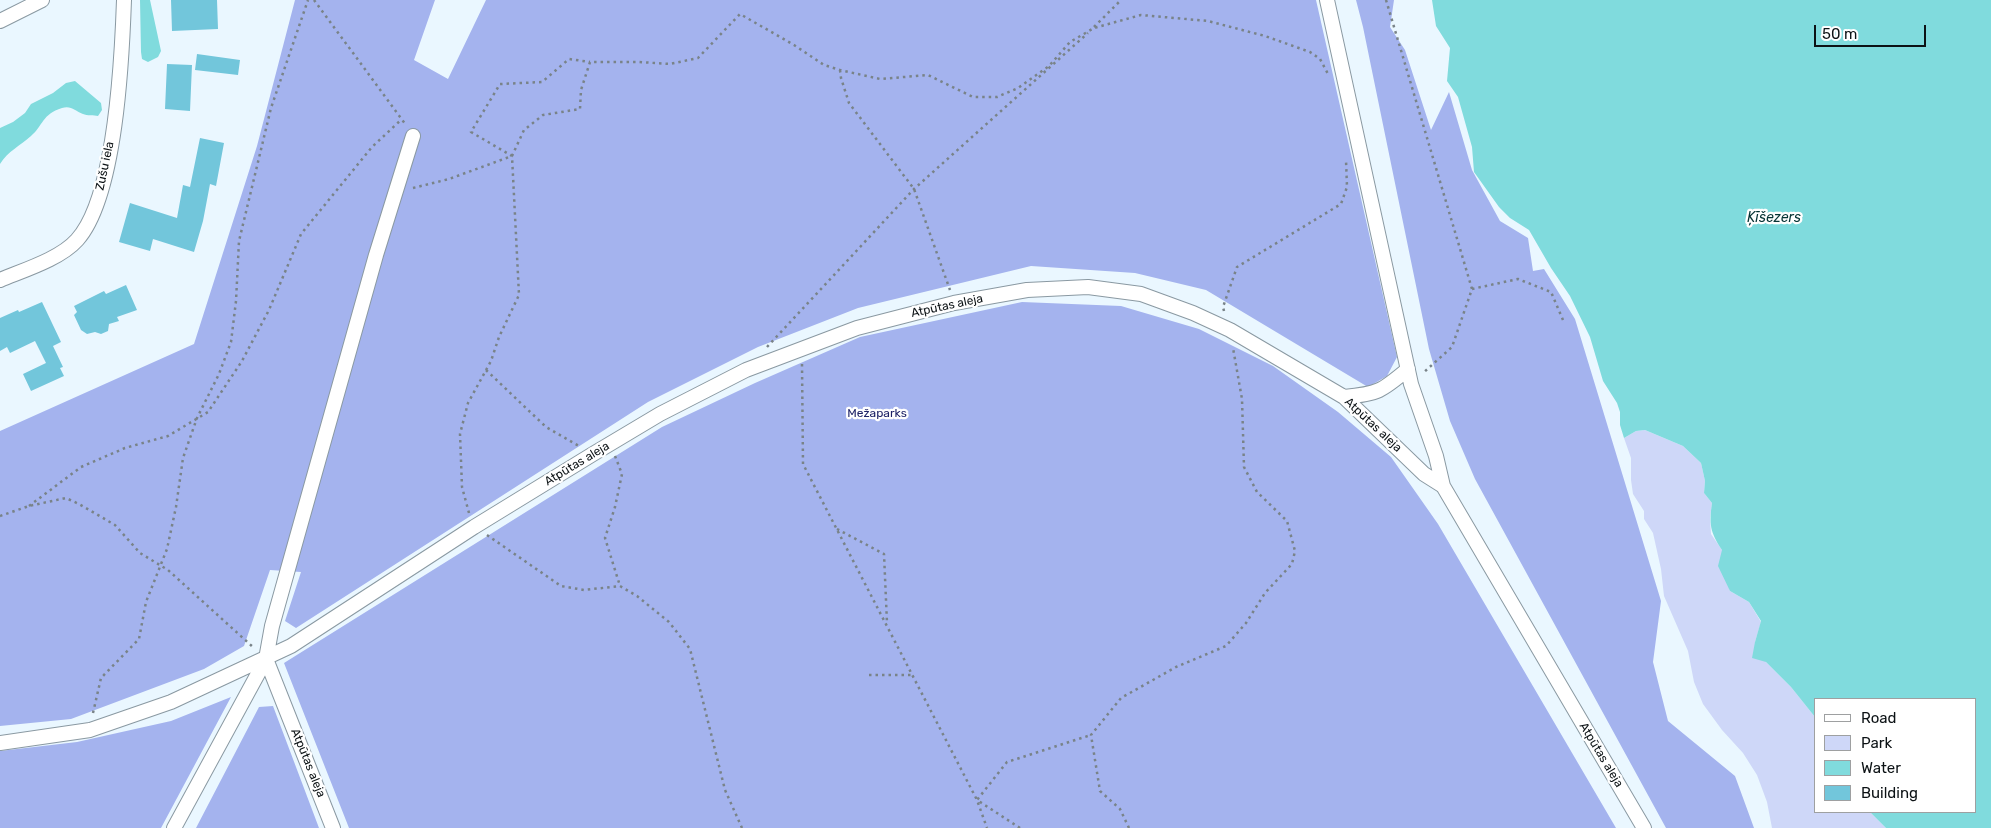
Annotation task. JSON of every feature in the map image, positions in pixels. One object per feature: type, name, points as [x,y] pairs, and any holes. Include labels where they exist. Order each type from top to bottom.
[{"type":"street","points":[[0,21],[42,0]]},
{"type":"street","name":"Zušu iela","points":[[0,280],[64,251],[86,228],[103,184],[112,132],[121,67],[124,0]]},
{"type":"street","points":[[1327,0],[1411,384],[1436,456],[1443,486]]},
{"type":"street","points":[[174,828],[266,658],[272,626],[374,264],[414,136]]},
{"type":"street","name":"Atpūtas aleja","points":[[334,828],[266,658],[291,646],[474,527],[593,454],[660,414],[746,370],[802,347],[857,328],[954,303],[1027,290],[1088,287],[1141,294],[1193,312],[1230,330],[1344,397],[1424,474],[1443,486],[1644,828]]},
{"type":"street","points":[[1344,397],[1366,395],[1384,389],[1408,369]]},
{"type":"street","points":[[0,743],[90,730],[171,702],[266,658]]},
{"type":"path","points":[[90,730],[101,678],[139,639],[146,602],[167,549],[176,507],[183,458],[197,418],[219,374],[231,342],[236,301],[239,241],[271,108],[308,0]]},
{"type":"path","points":[[314,0],[414,136]]},
{"type":"path","points":[[766,348],[914,189],[1094,28],[1122,0]]},
{"type":"path","points":[[1386,0],[1472,288],[1452,347],[1411,384]]},
{"type":"path","points":[[512,156],[471,132],[500,84],[542,82],[569,59],[590,62],[670,64],[698,58],[740,14],[794,45],[824,65],[880,79],[928,75],[972,97],[997,97],[1018,88],[1049,66],[1070,42],[1094,28],[1141,15],[1208,21],[1265,36],[1310,52],[1320,59],[1329,78]]},
{"type":"path","points":[[590,62],[581,90],[580,109],[543,115],[524,130],[512,156],[518,294],[499,337],[491,361],[468,403],[460,434],[462,487],[474,527],[561,586],[584,590],[620,586],[637,596],[669,622],[690,649],[725,790],[742,828]]},
{"type":"path","points":[[840,70],[849,103],[914,189],[954,303]]},
{"type":"path","points":[[29,506],[81,467],[125,448],[168,436],[208,412],[242,361],[269,310],[301,234],[372,147],[402,119]]},
{"type":"path","points":[[396,192],[449,179],[512,156]]},
{"type":"path","points":[[977,800],[1007,762],[1091,735],[1121,698],[1176,667],[1226,646],[1246,623],[1265,593],[1292,564],[1295,551],[1287,521],[1257,492],[1244,467],[1242,399],[1230,330],[1223,306],[1237,266],[1342,204],[1347,188],[1346,158]]},
{"type":"path","points":[[1472,288],[1518,279],[1551,292],[1563,320]]},
{"type":"path","points":[[802,347],[803,464],[977,800],[987,828]]},
{"type":"path","points":[[486,370],[546,427],[593,454]]},
{"type":"path","points":[[610,444],[622,474],[615,507],[605,538],[620,586]]},
{"type":"path","points":[[0,516],[29,506],[66,498],[115,525],[140,554],[168,570],[266,658]]},
{"type":"path","points":[[836,528],[884,554],[887,626]]},
{"type":"path","points":[[868,675],[912,675]]},
{"type":"path","points":[[1091,735],[1100,791],[1120,809],[1129,828]]},
{"type":"path","points":[[977,800],[1020,828]]},
{"type":"green space","points":[[295,0],[435,0],[414,60],[448,79],[486,0],[1316,0],[1397,357],[1387,376],[1368,387],[1206,290],[1135,273],[1031,266],[858,308],[758,347],[648,402],[296,628],[285,621],[301,572],[270,570],[244,646],[204,669],[71,719],[0,726],[0,431],[194,344],[257,146]]},
{"type":"green space","points":[[1356,0],[1394,0],[1390,27],[1405,50],[1431,130],[1449,92],[1472,170],[1500,221],[1528,238],[1533,271],[1544,269],[1575,319],[1661,601],[1653,662],[1668,721],[1735,776],[1754,828],[1666,828],[1475,479],[1450,421],[1429,349]]},
{"type":"green space","name":"Mežaparks","points":[[1022,302],[1121,306],[1199,329],[1273,366],[1338,412],[1391,457],[1438,524],[1616,828],[349,828],[284,663],[662,427],[755,383],[860,337]]},
{"type":"green space","points":[[1645,430],[1683,446],[1701,463],[1705,481],[1704,493],[1712,503],[1710,518],[1711,534],[1722,550],[1730,591],[1749,602],[1761,622],[1755,642],[1766,662],[1791,687],[1814,716],[1814,813],[1871,813],[1886,828],[1772,828],[1767,802],[1757,775],[1743,753],[1722,730],[1703,704],[1694,682],[1688,651],[1664,596],[1661,569],[1653,533],[1644,519],[1644,511],[1633,494],[1631,458],[1624,438],[1636,431]]},
{"type":"green space","points":[[231,697],[161,828],[0,828],[0,751],[77,742],[171,721]]},
{"type":"green space","points":[[273,706],[319,828],[196,828],[259,707]]},
{"type":"water","points":[[140,0],[150,0],[161,51],[158,57],[148,62],[142,59],[141,52]]},
{"type":"water","name":"Ķīšezers","points":[[1432,0],[1991,0],[1991,828],[1886,828],[1871,813],[1976,813],[1976,698],[1814,698],[1814,716],[1791,687],[1766,662],[1752,658],[1761,621],[1749,602],[1730,591],[1718,566],[1722,550],[1711,528],[1712,503],[1704,493],[1705,481],[1701,463],[1683,446],[1645,430],[1636,431],[1624,438],[1617,403],[1603,381],[1590,337],[1570,296],[1529,230],[1510,218],[1499,207],[1474,172],[1472,147],[1458,97],[1447,81],[1450,48],[1436,26]]},
{"type":"water","points":[[75,81],[101,103],[102,110],[98,116],[85,115],[68,107],[55,111],[47,117],[27,140],[10,152],[0,164],[0,128],[13,122],[25,113],[31,104],[53,93],[66,83]]},
{"type":"building","points":[[171,0],[217,0],[218,29],[172,31]]},
{"type":"building","points":[[197,54],[240,60],[238,75],[195,70]]},
{"type":"building","points":[[167,64],[192,65],[190,111],[165,109]]},
{"type":"building","points":[[200,138],[224,143],[216,186],[210,184],[203,221],[194,252],[153,239],[150,251],[119,242],[130,203],[177,218],[183,185],[190,187]]},
{"type":"building","points":[[126,285],[137,310],[117,317],[119,321],[109,324],[108,331],[101,334],[95,332],[87,334],[81,330],[74,315],[77,312],[74,306],[104,291],[106,294]]},
{"type":"building","points":[[42,302],[61,342],[53,346],[63,367],[60,368],[64,376],[31,391],[23,374],[46,363],[35,341],[10,353],[7,347],[0,351],[0,318]]}]
